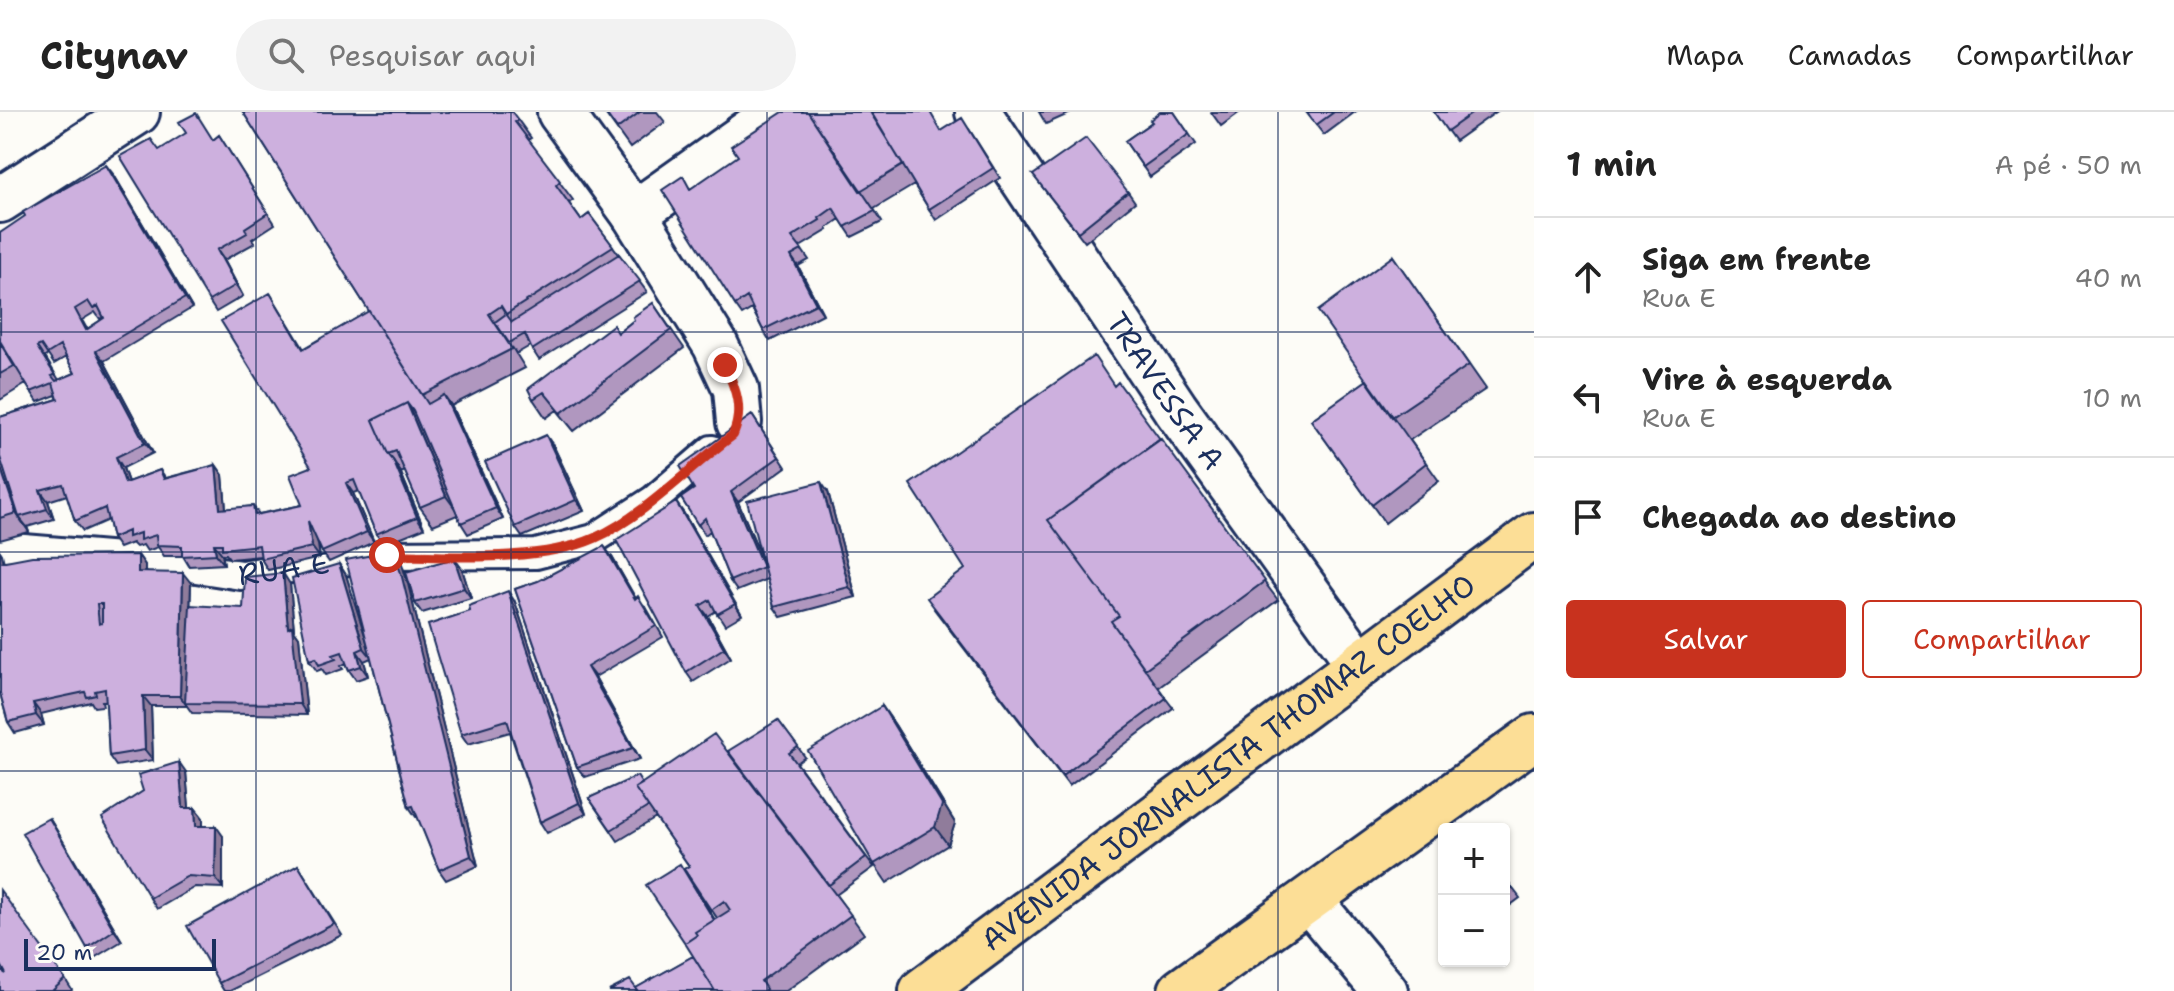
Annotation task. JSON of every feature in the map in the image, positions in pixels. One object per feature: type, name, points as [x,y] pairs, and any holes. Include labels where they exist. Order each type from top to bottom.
[{"type":"main road","name":"AVENIDA JORNALISTA THOMAZ COELHO","points":[[922,991],[1534,535]]},
{"type":"main road","points":[[1181,991],[1528,751]]},
{"type":"street","points":[[0,200],[137,112]]},
{"type":"street","name":"RUA E","points":[[560,112],[634,214],[715,344],[736,389],[739,422]]},
{"type":"street","points":[[634,214],[778,112]]},
{"type":"street","name":"TRAVESSA A","points":[[978,112],[1175,408],[1360,665]]},
{"type":"street","points":[[1309,900],[1385,991]]},
{"type":"lane","name":"RUA E","points":[[0,547],[132,558],[241,575],[387,555],[536,554],[594,539],[654,500],[733,435],[739,422]]},
{"type":"building","points":[[243,112],[512,112],[518,120],[515,122],[560,181],[556,185],[581,220],[589,214],[613,246],[506,314],[501,306],[489,314],[512,349],[422,395]]},
{"type":"building","points":[[605,112],[640,112],[617,129]]},
{"type":"building","points":[[783,112],[808,112],[875,211],[845,227],[833,208],[792,237],[802,250],[791,256],[816,304],[763,330],[747,297],[735,305],[662,190],[683,176],[690,189],[738,156],[731,146]]},
{"type":"building","points":[[808,112],[870,112],[903,165],[860,191]]},
{"type":"building","points":[[871,112],[930,112],[941,131],[962,118],[993,168],[929,209]]},
{"type":"building","points":[[1160,112],[1174,112],[1189,134],[1143,167],[1125,141],[1152,122],[1150,120]]},
{"type":"building","points":[[1307,112],[1334,112],[1316,125]]},
{"type":"building","points":[[1434,112],[1474,112],[1447,131]]},
{"type":"building","points":[[196,113],[213,140],[219,135],[268,213],[245,228],[247,233],[217,250],[236,285],[209,301],[120,156],[151,139],[159,150],[186,133],[179,122]]},
{"type":"building","points":[[1086,138],[1128,192],[1078,232],[1033,175]]},
{"type":"building","points":[[106,165],[185,298],[96,351],[145,443],[116,457],[125,483],[160,470],[164,479],[216,465],[220,509],[253,506],[255,515],[302,505],[290,475],[311,467],[221,321],[270,293],[303,349],[369,311],[428,404],[444,395],[496,508],[461,523],[407,403],[373,420],[417,517],[376,534],[354,480],[346,483],[367,532],[322,552],[308,521],[312,547],[261,559],[259,545],[222,549],[222,544],[214,544],[216,554],[182,556],[182,546],[157,545],[156,535],[140,540],[140,533],[128,537],[128,531],[112,538],[105,508],[75,521],[63,484],[40,490],[47,509],[19,517],[0,457],[0,417],[58,399],[53,383],[31,392],[0,341],[0,233],[25,216],[23,212]],"holes":[[[88,301],[93,309],[98,306],[104,318],[86,330],[75,309]],[[41,345],[47,354],[60,346],[75,373],[56,381],[37,347]]]},
{"type":"building","points":[[619,254],[640,281],[532,350],[525,334],[509,343],[495,322],[506,314],[512,322]]},
{"type":"building","points":[[1393,256],[1469,365],[1392,417],[1318,311]]},
{"type":"building","points":[[653,303],[671,330],[561,413],[544,392],[533,399],[528,389],[613,325],[618,333]]},
{"type":"building","points":[[0,343],[14,366],[0,374]]},
{"type":"building","points":[[1094,356],[1114,386],[1118,382],[1160,439],[1048,520],[1119,616],[1111,621],[1166,698],[1062,776],[927,598],[965,569],[910,484]]},
{"type":"building","points":[[1367,380],[1426,463],[1372,505],[1311,420]]},
{"type":"building","points":[[407,403],[446,496],[420,507],[396,451],[388,454],[373,420]]},
{"type":"building","points":[[752,415],[779,457],[731,492],[763,567],[730,581],[705,518],[698,525],[681,498],[694,489],[680,466]]},
{"type":"building","points":[[546,435],[576,500],[515,527],[485,462]]},
{"type":"building","points":[[1161,439],[1265,581],[1145,669],[1111,621],[1119,616],[1048,520]]},
{"type":"building","points":[[0,466],[16,513],[0,518]]},
{"type":"building","points":[[821,482],[849,587],[774,607],[747,501]]},
{"type":"building","points":[[676,502],[735,604],[717,614],[710,600],[700,606],[724,648],[686,672],[616,540]]},
{"type":"building","points":[[604,546],[635,599],[638,596],[656,626],[587,667],[633,748],[577,767],[515,589],[538,581]]},
{"type":"building","points":[[393,551],[471,856],[439,870],[413,806],[409,807],[346,560]]},
{"type":"building","points":[[138,555],[138,572],[183,573],[180,696],[143,696],[145,750],[109,756],[105,689],[87,697],[85,692],[33,703],[36,715],[8,722],[0,693],[0,562],[32,556]],"holes":[[[97,604],[102,604],[102,623],[99,624]]]},
{"type":"building","points":[[454,558],[464,588],[415,603],[406,572]]},
{"type":"building","points":[[339,564],[364,648],[357,651],[361,666],[349,670],[342,652],[333,655],[336,659],[319,665],[316,658],[309,660],[292,578]]},
{"type":"building","points":[[283,573],[300,704],[185,703],[190,605],[243,608],[245,577]]},
{"type":"building","points":[[508,591],[579,803],[540,822],[507,720],[461,734],[428,625],[470,611],[469,606]]},
{"type":"building","points":[[882,706],[942,805],[935,827],[874,864],[808,751]]},
{"type":"building","points":[[778,720],[798,747],[789,753],[866,857],[829,885],[728,751]]},
{"type":"building","points":[[714,734],[851,915],[761,981],[766,989],[763,991],[715,991],[685,943],[697,935],[695,932],[730,910],[724,901],[711,910],[684,869],[689,866],[635,788]]},
{"type":"building","points":[[179,762],[183,808],[195,808],[196,826],[216,826],[215,878],[188,876],[150,898],[102,818],[143,791],[138,775]]},
{"type":"building","points":[[637,776],[642,784],[635,788],[648,807],[611,830],[589,798]]},
{"type":"building","points":[[49,818],[114,930],[87,948],[22,833]]},
{"type":"building","points":[[680,864],[714,920],[695,932],[697,935],[685,943],[646,885]]},
{"type":"building","points":[[298,865],[334,924],[219,983],[187,926]]},
{"type":"building","points":[[0,890],[65,979],[52,991],[0,991],[0,970],[6,974],[0,963]]},
{"type":"building","points":[[693,956],[715,991],[638,991],[636,988]]},
{"type":"building","points":[[630,980],[638,991],[609,991]]},
{"type":"route","points":[[387,555],[536,554],[594,539],[654,500],[733,435],[739,422],[739,405],[736,389],[725,365]]}]
